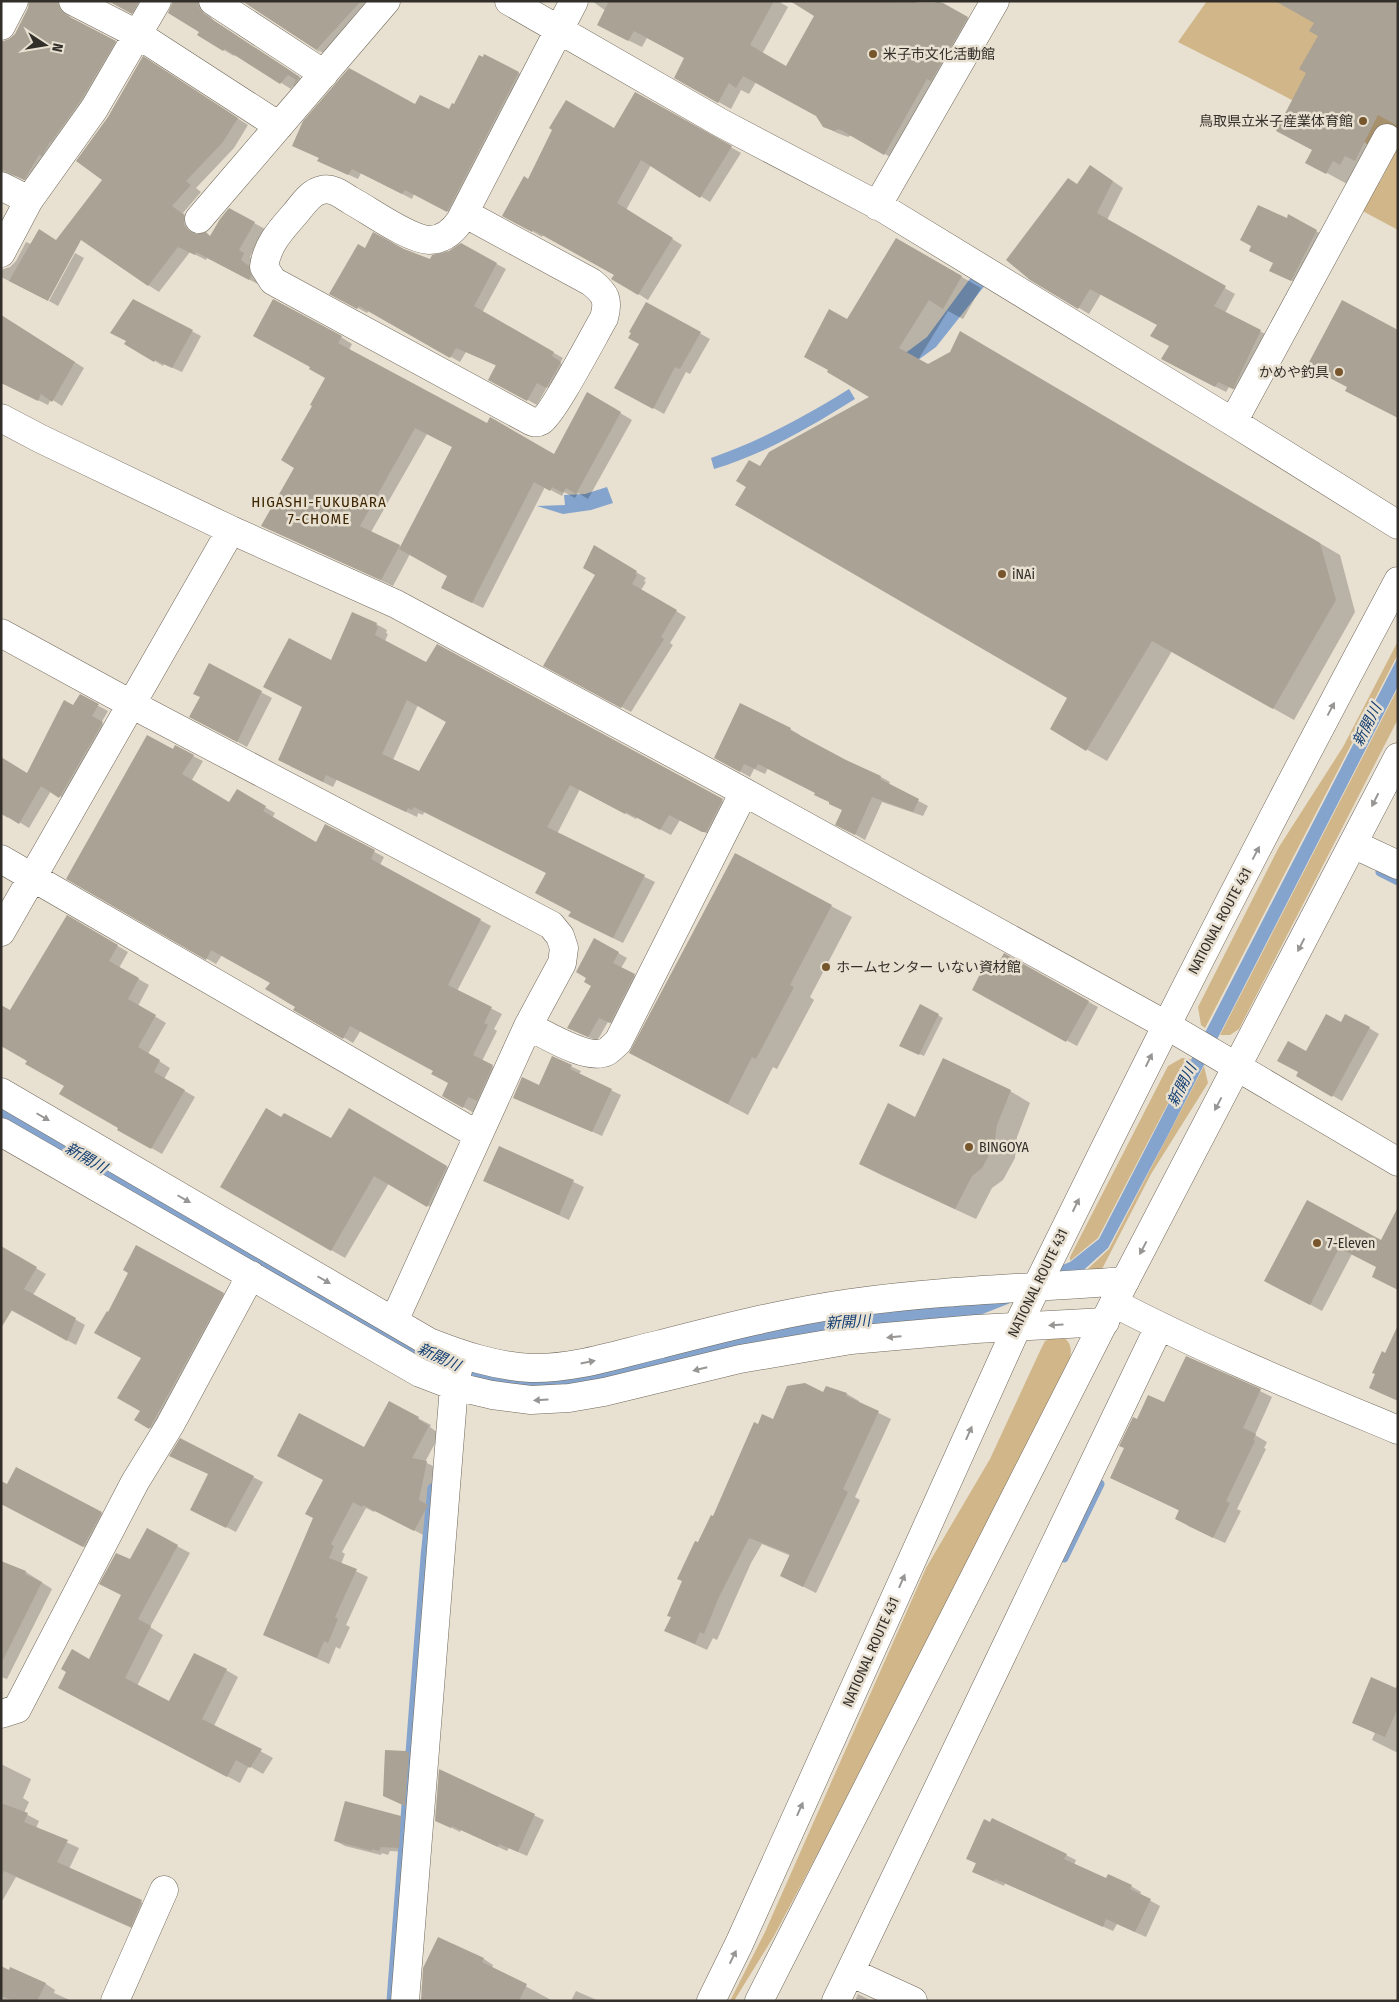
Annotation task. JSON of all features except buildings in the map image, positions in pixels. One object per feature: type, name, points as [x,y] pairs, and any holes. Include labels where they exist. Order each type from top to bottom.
[{"type":"main road","points":[[1,26],[14,1]]},
{"type":"main road","points":[[73,1],[137,34],[279,126]]},
{"type":"main road","points":[[1,253],[29,200],[94,108],[157,1]]},
{"type":"main road","points":[[213,1],[324,74]]},
{"type":"main road","points":[[200,219],[386,1]]},
{"type":"main road","points":[[509,1],[721,123],[877,206],[1233,422],[1398,525]]},
{"type":"main road","points":[[464,213],[591,282],[605,296],[607,306],[604,318],[554,406],[540,422],[533,423],[273,281],[264,267],[269,246],[280,230],[314,192],[324,189],[339,193],[409,234],[428,240],[444,236],[453,231],[574,1]]},
{"type":"main road","points":[[877,206],[994,1]]},
{"type":"main road","points":[[1233,422],[1387,138]]},
{"type":"main road","points":[[1,186],[29,200]]},
{"type":"main road","points":[[1,418],[231,530],[396,604],[744,792],[1170,1027],[1398,1162]]},
{"type":"main road","points":[[1,932],[231,530]]},
{"type":"main road","name":"NATIONAL ROUTE 431","points":[[711,2001],[740,1944],[1032,1296],[1398,581]]},
{"type":"main road","points":[[1,633],[131,704],[552,925],[560,936],[564,948],[562,963],[528,1026],[394,1321]]},
{"type":"main road","points":[[759,2001],[1234,1066],[1398,757]]},
{"type":"main road","points":[[528,1026],[577,1050],[593,1054],[605,1052],[618,1042],[744,792]]},
{"type":"main road","points":[[1353,844],[1398,864]]},
{"type":"main road","points":[[1,859],[478,1135]]},
{"type":"main road","points":[[1,1092],[429,1342],[458,1370],[492,1396],[531,1400],[569,1398],[604,1392],[849,1303],[975,1291],[1115,1302]]},
{"type":"main road","points":[[1,1132],[420,1373],[458,1370]]},
{"type":"main road","points":[[1,1714],[17,1709],[135,1482],[170,1425],[251,1275]]},
{"type":"main road","points":[[736,1343],[851,1340],[1082,1284],[1160,1327],[1398,1430]]},
{"type":"main road","points":[[836,2001],[1160,1327]]},
{"type":"main road","points":[[405,2001],[458,1370]]},
{"type":"main road","points":[[116,2001],[164,1890]]},
{"type":"main road","points":[[850,1972],[913,2001]]},
{"type":"shaded area","name":"鳥取県立米子産業体育館","points":[[1207,1],[1398,1],[1398,230],[1357,208],[1371,180],[1380,182],[1391,160],[1314,112],[1178,42]]},
{"type":"shaded area","points":[[1398,641],[1398,654],[1205,1028],[1201,1025],[1198,1007],[1279,847],[1343,747]]},
{"type":"shaded area","points":[[1398,688],[1398,719],[1239,1029],[1230,1035],[1220,1035]]},
{"type":"shaded area","points":[[1182,1058],[1191,1059],[1098,1238],[1070,1261],[1070,1257],[1168,1066]]},
{"type":"shaded area","points":[[1204,1066],[1208,1083],[1151,1174],[1101,1271],[1078,1278],[1109,1249]]},
{"type":"shaded area","points":[[1057,1336],[1065,1339],[1070,1345],[1069,1362],[774,1936],[734,2001],[730,2001],[765,1932],[926,1568],[990,1459],[1045,1341]]},
{"type":"water","points":[[972,276],[986,284],[936,347],[907,368],[900,357],[927,337]]},
{"type":"water","points":[[849,389],[855,399],[821,420],[769,448],[714,469],[711,458],[782,428]]},
{"type":"water","points":[[607,487],[613,503],[591,510],[563,514],[537,506],[565,505],[564,495],[585,494]]},
{"type":"water","name":"新開川","points":[[1398,657],[1398,686],[1167,1137],[1108,1248],[1076,1277],[975,1317],[590,1386],[514,1390],[426,1366],[1,1121],[1,1101],[481,1369],[780,1325],[970,1302],[1070,1262],[1099,1239]]},
{"type":"waterway","points":[[1380,872],[1398,881]]},
{"type":"waterway","points":[[1064,1558],[1100,1484]]},
{"type":"waterway","points":[[391,2001],[432,1488]]},
{"type":"place","name":"米子市文化活動館","points":[[873,54]]},
{"type":"place","name":"鳥取県立米子産業体育館","points":[[1363,121]]},
{"type":"place","name":"かめや釣具","points":[[1339,372]]},
{"type":"place","name":"iNAi","points":[[1002,574]]},
{"type":"place","name":"ホームセンター いない資材館","points":[[826,967]]},
{"type":"place","name":"BINGOYA","points":[[969,1147]]},
{"type":"place","name":"7-Eleven","points":[[1317,1243]]},
{"type":"district","name":"HIGASHI-FUKUBARA 7-CHOME","points":[[319,510]]}]
